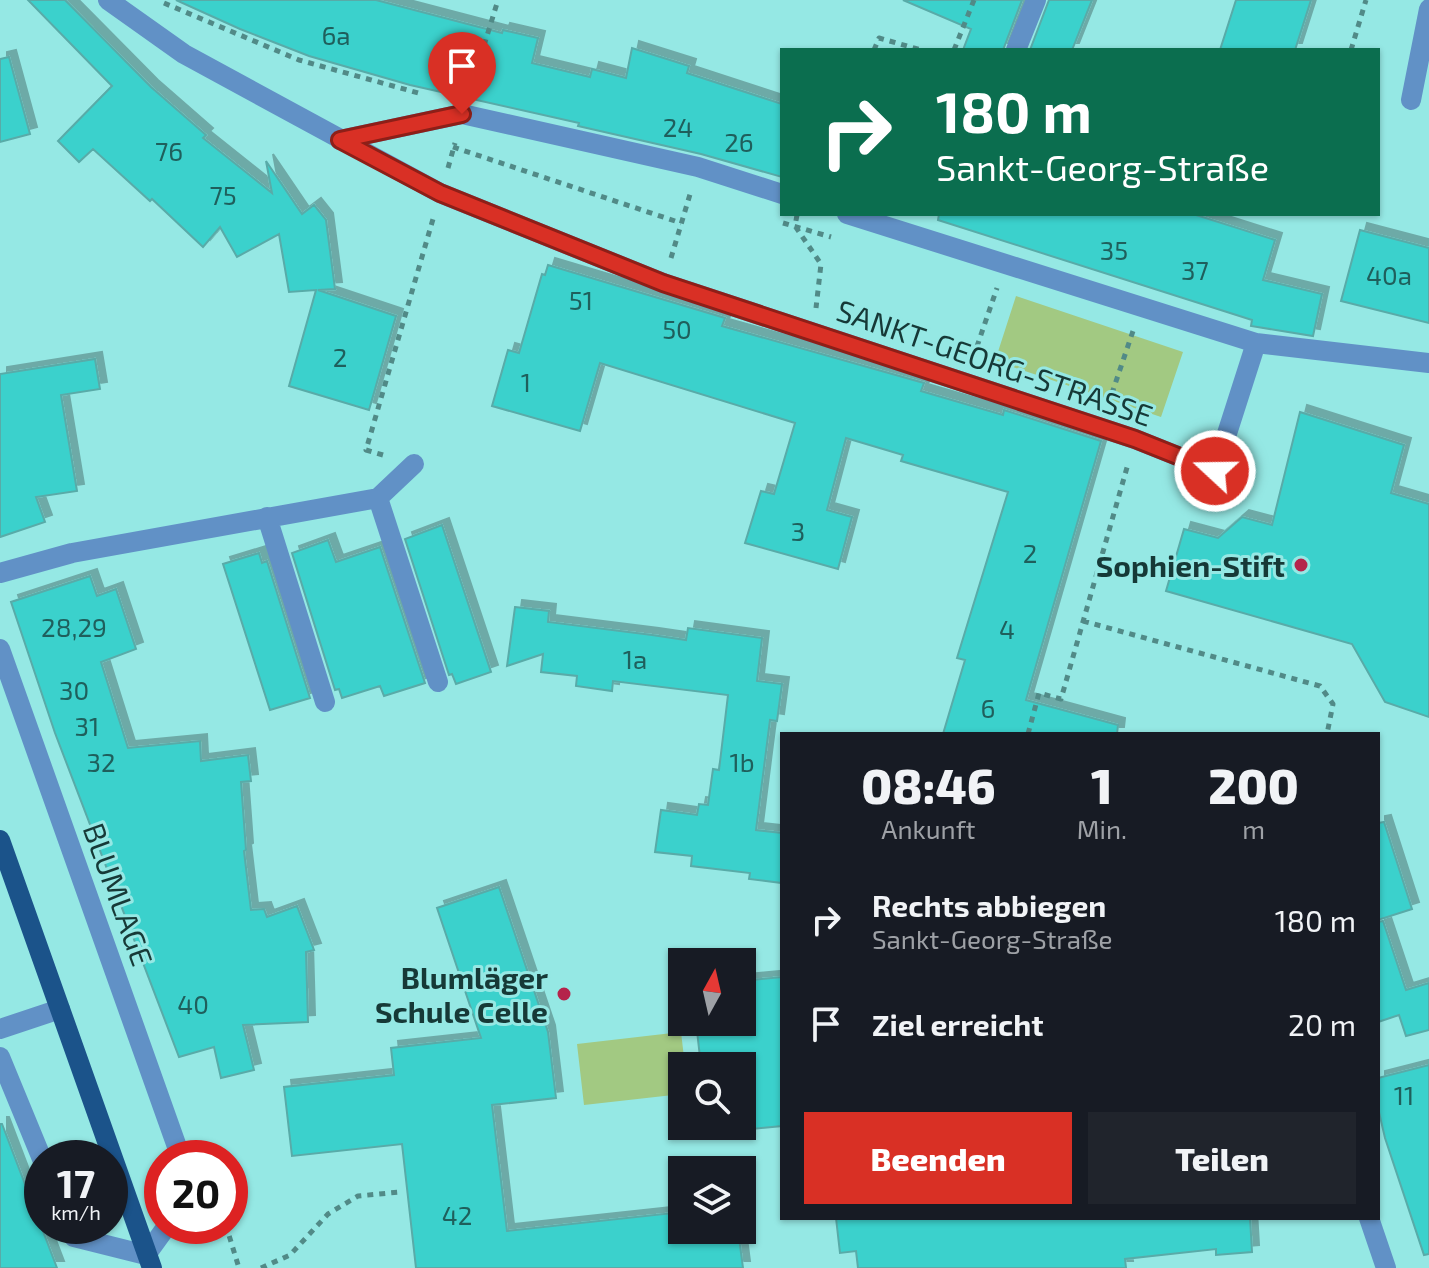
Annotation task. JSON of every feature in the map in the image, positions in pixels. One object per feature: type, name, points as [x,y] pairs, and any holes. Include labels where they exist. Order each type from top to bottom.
[{"type":"main road","points":[[0,840],[149,1261]]},
{"type":"street","name":"SANKT-GEORG-STRASSE","points":[[108,0],[184,54],[440,193],[663,283],[1135,439],[1215,471],[1256,343]]},
{"type":"street","points":[[1017,48],[1036,0]]},
{"type":"street","points":[[1411,100],[1429,9]]},
{"type":"street","points":[[340,140],[462,114],[698,167],[780,193]]},
{"type":"street","points":[[853,216],[1256,343],[1429,363]]},
{"type":"street","points":[[0,573],[72,553],[378,498],[414,464]]},
{"type":"street","points":[[378,498],[438,682]]},
{"type":"street","points":[[267,517],[325,702]]},
{"type":"street","name":"BLUMLAGE","points":[[0,649],[175,1140]]},
{"type":"street","points":[[0,1029],[60,1009]]},
{"type":"street","points":[[0,1057],[34,1140]]},
{"type":"street","points":[[1370,1220],[1386,1268]]},
{"type":"street","points":[[96,1244],[149,1261]]},
{"type":"path","points":[[153,0],[299,60],[430,96],[462,114]]},
{"type":"path","points":[[414,464],[366,450],[462,114],[498,0]]},
{"type":"path","points":[[955,48],[974,0]]},
{"type":"path","points":[[1352,48],[1366,0]]},
{"type":"path","points":[[875,48],[879,38],[914,48]]},
{"type":"path","points":[[453,147],[681,223]]},
{"type":"path","points":[[663,283],[698,167]]},
{"type":"path","name":"SANKT-GEORG-STRASSE","points":[[798,216],[795,226],[821,264],[817,306],[809,331]]},
{"type":"path","points":[[964,383],[1005,264]]},
{"type":"path","points":[[1100,428],[1141,307]]},
{"type":"path","points":[[1029,732],[1039,693],[1061,699],[1135,439]]},
{"type":"path","points":[[1083,621],[1320,686],[1333,704],[1327,732]]},
{"type":"path","points":[[261,1268],[290,1255],[328,1214],[358,1196],[400,1192]]},
{"type":"path","points":[[232,1244],[239,1268]]},
{"type":"green space","points":[[1016,296],[1183,352],[1161,417],[995,361]]},
{"type":"green space","points":[[668,1034],[668,1036],[681,1036],[683,1052],[668,1052],[668,1096],[584,1105],[577,1044]]},
{"type":"building","points":[[28,0],[65,0],[151,87],[206,135],[203,138],[272,193],[266,161],[302,214],[314,205],[326,220],[335,289],[318,290],[396,316],[369,410],[289,386],[316,290],[289,292],[279,234],[237,257],[220,227],[203,247],[93,149],[79,162],[58,141],[112,86]]},
{"type":"building","points":[[176,0],[376,0],[502,33],[503,30],[538,38],[532,63],[590,77],[592,69],[626,78],[632,48],[689,66],[687,73],[780,103],[780,176],[701,154],[578,126],[579,123],[410,85],[309,56]]},
{"type":"building","points":[[903,0],[1022,0],[1004,48],[964,48],[971,29]]},
{"type":"building","points":[[1049,0],[1092,0],[1073,48],[1031,48]]},
{"type":"building","points":[[1236,0],[1311,0],[1296,48],[1221,48]]},
{"type":"building","points":[[9,57],[30,134],[0,142],[0,59]]},
{"type":"building","points":[[939,216],[1199,216],[1275,240],[1263,280],[1322,294],[1313,336],[1251,326],[1252,320],[938,220]]},
{"type":"building","points":[[1360,230],[1429,248],[1429,323],[1341,301]]},
{"type":"building","points":[[548,265],[725,318],[722,326],[924,383],[921,391],[1003,415],[1004,410],[1101,441],[1026,700],[1118,725],[1117,732],[944,732],[965,660],[957,658],[1008,492],[901,461],[903,455],[846,438],[827,510],[852,517],[838,569],[745,543],[761,491],[774,494],[795,423],[600,363],[580,431],[492,406],[508,350],[519,353],[542,274],[545,275]]},
{"type":"building","points":[[95,359],[100,389],[61,395],[77,491],[36,497],[45,522],[0,537],[0,374]]},
{"type":"building","name":"Sophien-Stift","points":[[1300,412],[1404,445],[1391,493],[1429,504],[1429,717],[1385,702],[1352,644],[1166,591],[1184,529],[1218,538],[1242,517],[1272,525]]},
{"type":"building","points":[[442,525],[491,672],[456,684],[452,674],[449,675],[405,539]]},
{"type":"building","points":[[328,540],[336,562],[380,547],[425,683],[384,696],[380,686],[342,698],[339,689],[335,690],[292,553]]},
{"type":"building","points":[[259,553],[262,563],[267,561],[310,698],[270,710],[223,564]]},
{"type":"building","points":[[90,576],[97,596],[116,589],[136,649],[101,662],[128,748],[200,741],[201,761],[248,755],[251,781],[241,782],[251,910],[264,909],[267,917],[297,906],[314,950],[306,952],[308,1022],[243,1025],[254,1070],[221,1078],[214,1047],[179,1057],[55,733],[11,602]]},
{"type":"building","points":[[515,607],[549,611],[548,622],[686,640],[688,628],[762,638],[757,681],[782,684],[777,721],[770,720],[756,830],[780,833],[780,883],[749,879],[750,873],[691,866],[692,856],[655,852],[661,810],[697,815],[699,804],[708,805],[713,769],[719,770],[728,695],[613,681],[612,691],[576,686],[577,676],[541,672],[543,654],[507,666]]},
{"type":"building","points":[[1384,822],[1412,909],[1380,919],[1380,823]]},
{"type":"building","points":[[499,887],[548,1032],[556,1098],[492,1105],[507,1231],[668,1214],[668,1244],[740,1244],[743,1268],[416,1268],[402,1144],[292,1156],[284,1087],[394,1075],[391,1048],[481,1038],[437,908]]},
{"type":"building","points":[[1383,921],[1406,990],[1429,983],[1429,1030],[1406,1036],[1399,1015],[1380,1021],[1380,922]]},
{"type":"building","points":[[780,977],[780,1126],[756,1129],[756,1052],[699,1052],[698,1036],[756,1036],[756,980]]},
{"type":"building","points":[[1429,1065],[1429,1254],[1424,1255],[1385,1138],[1380,1117],[1380,1077]]},
{"type":"building","points":[[2,1124],[24,1182],[24,1244],[48,1244],[57,1268],[0,1268]]},
{"type":"building","points":[[836,1220],[1250,1220],[1252,1252],[1216,1255],[1216,1249],[1125,1259],[1126,1268],[858,1268],[856,1251],[840,1253]]},
{"type":"place","name":"Sophien-Stift","points":[[1301,565]]},
{"type":"place","name":"Blumläger Schule Celle","points":[[564,994]]},
{"type":"route","points":[[462,114],[340,140],[440,193],[663,283],[1135,439],[1215,471]]}]
